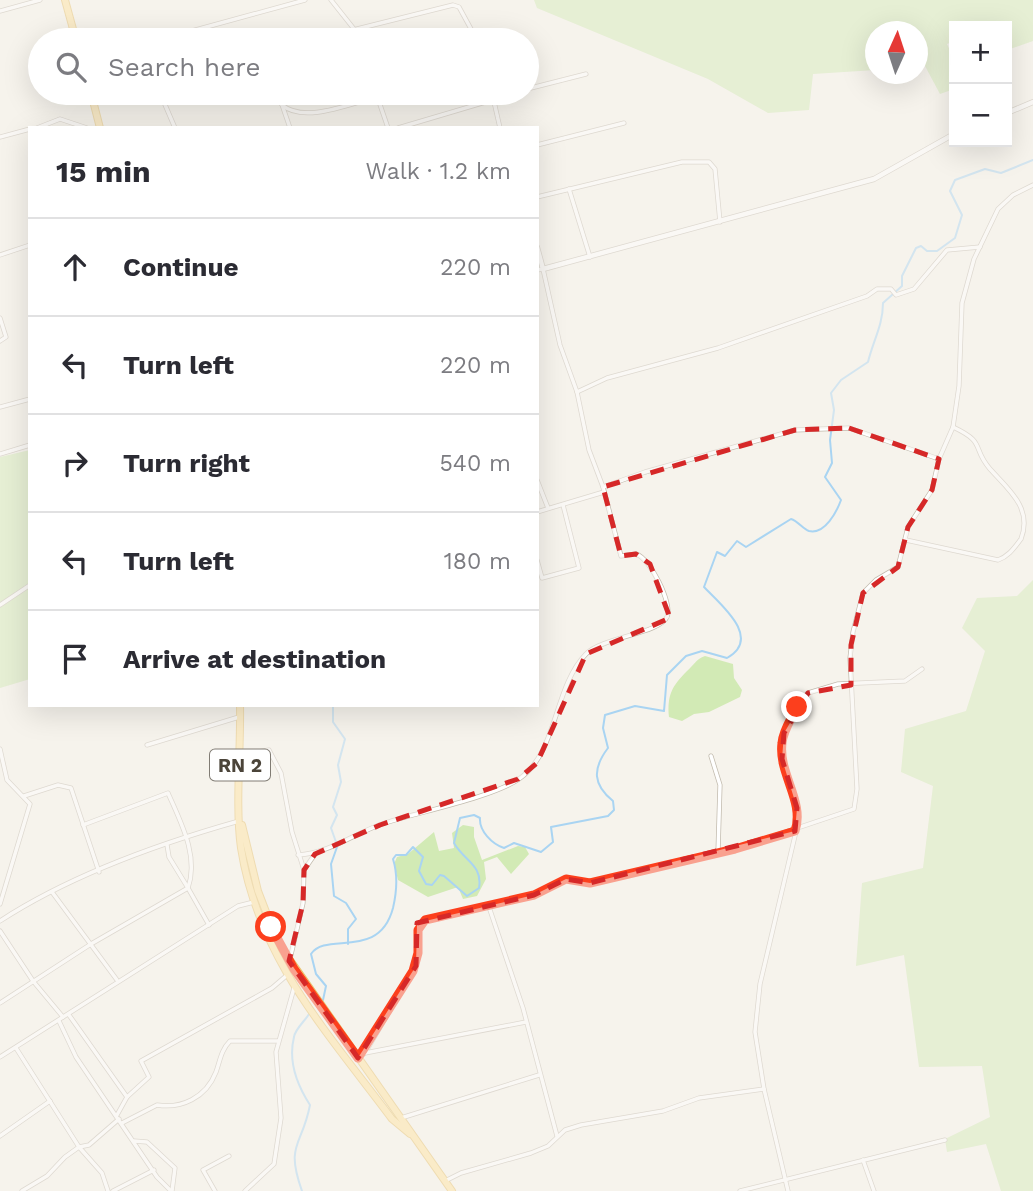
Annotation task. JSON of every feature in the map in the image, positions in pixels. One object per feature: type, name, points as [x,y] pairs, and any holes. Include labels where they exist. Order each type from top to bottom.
[{"type":"main road","points":[[65,0],[73,28]]},
{"type":"main road","points":[[94,105],[98,126]]},
{"type":"main road","name":"RN 2","points":[[240,707],[241,847],[254,902],[286,976],[294,988],[392,1119],[410,1134]]},
{"type":"main road","name":"RN 2","points":[[241,823],[264,907],[289,961],[452,1191]]},
{"type":"street","points":[[0,11],[40,0]]},
{"type":"street","points":[[203,28],[305,0]]},
{"type":"street","points":[[331,0],[353,28]]},
{"type":"street","points":[[358,28],[453,5],[459,7],[470,28]]},
{"type":"street","points":[[539,86],[586,74]]},
{"type":"street","points":[[1012,111],[1033,102]]},
{"type":"street","points":[[165,105],[174,126]]},
{"type":"street","points":[[282,105],[292,112],[317,112],[341,105]]},
{"type":"street","points":[[282,105],[289,126]]},
{"type":"street","points":[[380,105],[387,126]]},
{"type":"street","points":[[403,126],[473,105]]},
{"type":"street","points":[[495,105],[500,126]]},
{"type":"street","points":[[42,126],[60,119],[82,126]]},
{"type":"street","points":[[414,122],[415,126]]},
{"type":"street","points":[[539,144],[624,123]]},
{"type":"street","points":[[0,137],[28,130]]},
{"type":"street","points":[[298,855],[315,854],[380,825],[518,779],[537,763],[572,676],[586,654],[604,642],[666,620],[668,610],[650,564],[636,554],[621,556],[604,490],[589,450],[577,392],[540,270],[874,179],[949,137]]},
{"type":"street","points":[[539,196],[682,162],[709,162],[715,169],[720,222]]},
{"type":"street","points":[[358,1058],[365,1053],[416,966],[420,924],[488,904],[534,895],[566,879],[590,883],[718,852],[795,831],[854,809],[856,771],[851,645],[863,593],[876,580],[895,570],[915,513],[932,490],[939,459],[953,427],[959,386],[962,303],[974,259],[998,209],[1013,195],[1033,185]]},
{"type":"street","points":[[569,188],[590,257]]},
{"type":"street","points":[[0,255],[28,246]]},
{"type":"street","points":[[577,392],[607,378],[718,348],[867,296],[877,289],[892,290],[896,295],[914,289],[947,250],[981,247]]},
{"type":"street","points":[[0,318],[6,337],[0,341]]},
{"type":"street","points":[[0,407],[28,400]]},
{"type":"street","points":[[906,540],[998,560],[1007,556],[1025,534],[1029,521],[1023,501],[989,467],[976,441],[953,427]]},
{"type":"street","points":[[539,511],[604,490],[645,472],[795,430],[849,428],[939,459]]},
{"type":"street","points":[[0,454],[28,446]]},
{"type":"street","points":[[539,485],[548,509]]},
{"type":"street","points":[[540,579],[579,568],[563,505]]},
{"type":"street","points":[[0,605],[28,586]]},
{"type":"street","points":[[788,1191],[764,1089],[755,1032],[756,1012],[795,831],[797,808],[782,759],[785,733],[799,702],[808,693],[832,685],[905,681],[922,669]]},
{"type":"street","points":[[147,745],[241,717]]},
{"type":"street","points":[[0,748],[7,780],[30,804],[0,904]]},
{"type":"street","points":[[240,760],[246,754],[260,749],[271,751],[281,774],[298,855],[304,870],[303,903],[289,961]]},
{"type":"street","points":[[711,756],[720,785],[718,852]]},
{"type":"street","points":[[24,796],[67,785],[99,872]]},
{"type":"street","points":[[0,1003],[91,944],[188,888],[192,866],[187,839],[168,793],[83,825]]},
{"type":"street","points":[[0,914],[0,921],[51,892],[99,872],[167,845],[241,823]]},
{"type":"street","points":[[167,845],[169,857],[209,925]]},
{"type":"street","points":[[304,870],[315,854]]},
{"type":"street","points":[[51,892],[117,981]]},
{"type":"street","points":[[0,1057],[238,906],[254,902]]},
{"type":"street","points":[[488,904],[527,1022],[557,1136]]},
{"type":"street","points":[[0,931],[61,1019],[76,1056],[171,1191]]},
{"type":"street","points":[[119,1119],[127,1097],[149,1077],[140,1065],[141,1061],[272,988],[286,976]]},
{"type":"street","points":[[245,1191],[274,1164],[281,1118],[276,1074],[278,1041],[294,988]]},
{"type":"street","points":[[69,1015],[127,1097]]},
{"type":"street","points":[[365,1053],[527,1022]]},
{"type":"street","points":[[22,1191],[47,1177],[79,1147],[89,1145],[119,1119],[157,1105],[171,1108],[190,1102],[210,1083],[230,1041],[278,1041]]},
{"type":"street","points":[[16,1048],[79,1147],[102,1173],[108,1191]]},
{"type":"street","points":[[401,1118],[540,1075]]},
{"type":"street","points":[[445,1181],[461,1172],[548,1146],[565,1130],[581,1125],[663,1111],[699,1098],[764,1089]]},
{"type":"street","points":[[0,1136],[51,1100]]},
{"type":"street","points":[[740,1191],[945,1140]]},
{"type":"street","points":[[134,1141],[147,1142],[175,1168],[171,1191]]},
{"type":"street","points":[[215,1191],[202,1170],[229,1156]]},
{"type":"street","points":[[863,1159],[874,1191]]},
{"type":"street","points":[[113,1191],[154,1170]]},
{"type":"highlighted area","points":[[849,428],[939,459],[932,490],[908,527],[898,567],[863,593],[851,645],[851,685],[808,693],[784,733],[782,759],[797,808],[795,831],[590,883],[566,879],[534,895],[417,923],[416,966],[358,1058],[289,961],[303,903],[304,870],[315,854],[380,825],[518,779],[537,763],[586,654],[670,618],[650,564],[636,554],[621,556],[603,487],[795,430]]},
{"type":"green space","points":[[534,0],[1033,0],[1033,41],[1012,48],[1012,21],[949,21],[949,91],[940,94],[928,72],[928,21],[865,21],[865,71],[813,74],[809,110],[768,113],[708,79],[537,8]]},
{"type":"green space","points":[[28,450],[28,680],[0,688],[0,457]]},
{"type":"green space","points":[[1033,580],[1033,1191],[1001,1191],[986,1144],[947,1152],[945,1139],[990,1117],[982,1066],[919,1067],[904,955],[856,966],[862,883],[923,868],[933,786],[901,772],[905,729],[966,711],[985,651],[962,628],[977,598],[1017,596]]},
{"type":"green space","points":[[705,656],[733,664],[734,678],[742,690],[740,697],[682,721],[669,717],[669,703],[674,686],[695,662]]},
{"type":"green space","points":[[463,825],[474,827],[474,837],[482,860],[518,846],[525,847],[529,854],[511,874],[497,857],[484,862],[486,879],[477,896],[463,899],[458,887],[428,897],[398,880],[394,864],[397,857],[408,854],[434,832],[439,851],[454,848],[452,833]]},
{"type":"waterway","points":[[323,1000],[326,986],[316,974],[311,954],[328,945],[365,940],[386,924],[395,895],[393,859],[396,855],[406,855],[413,847],[423,857],[419,871],[426,884],[432,885],[440,875],[444,876],[467,896],[479,888],[479,880],[475,868],[454,843],[460,818],[474,815],[480,818],[487,836],[504,848],[514,843],[541,852],[553,842],[551,827],[608,816],[614,810],[613,801],[598,783],[597,776],[599,763],[608,748],[603,728],[605,715],[635,706],[664,711],[667,675],[686,656],[702,651],[727,658],[737,650],[741,641],[735,621],[704,587],[717,552],[725,556],[737,541],[746,547],[791,519],[809,531],[820,529],[830,521],[841,500],[825,477],[832,463],[830,440],[834,410],[831,393],[841,380],[868,362],[880,326],[883,303],[902,286],[902,276],[916,248],[921,246],[927,251],[937,251],[955,238],[962,215],[950,191],[955,180],[985,169],[1001,173],[1033,160]]},
{"type":"waterway","points":[[333,707],[333,722],[345,739],[338,765],[341,782],[333,807],[337,815],[331,828],[336,842]]},
{"type":"waterway","points":[[337,847],[331,864],[334,896],[346,903],[356,919],[348,929],[348,944]]},
{"type":"waterway","points":[[302,1191],[295,1154],[310,1105],[295,1072],[292,1046],[296,1031],[309,1014]]},
{"type":"route","points":[[271,927],[294,969],[358,1058],[365,1053],[416,966],[418,930],[425,920],[534,895],[566,879],[590,883],[735,849],[795,831],[798,823],[797,808],[787,781],[782,743],[797,707]]}]
